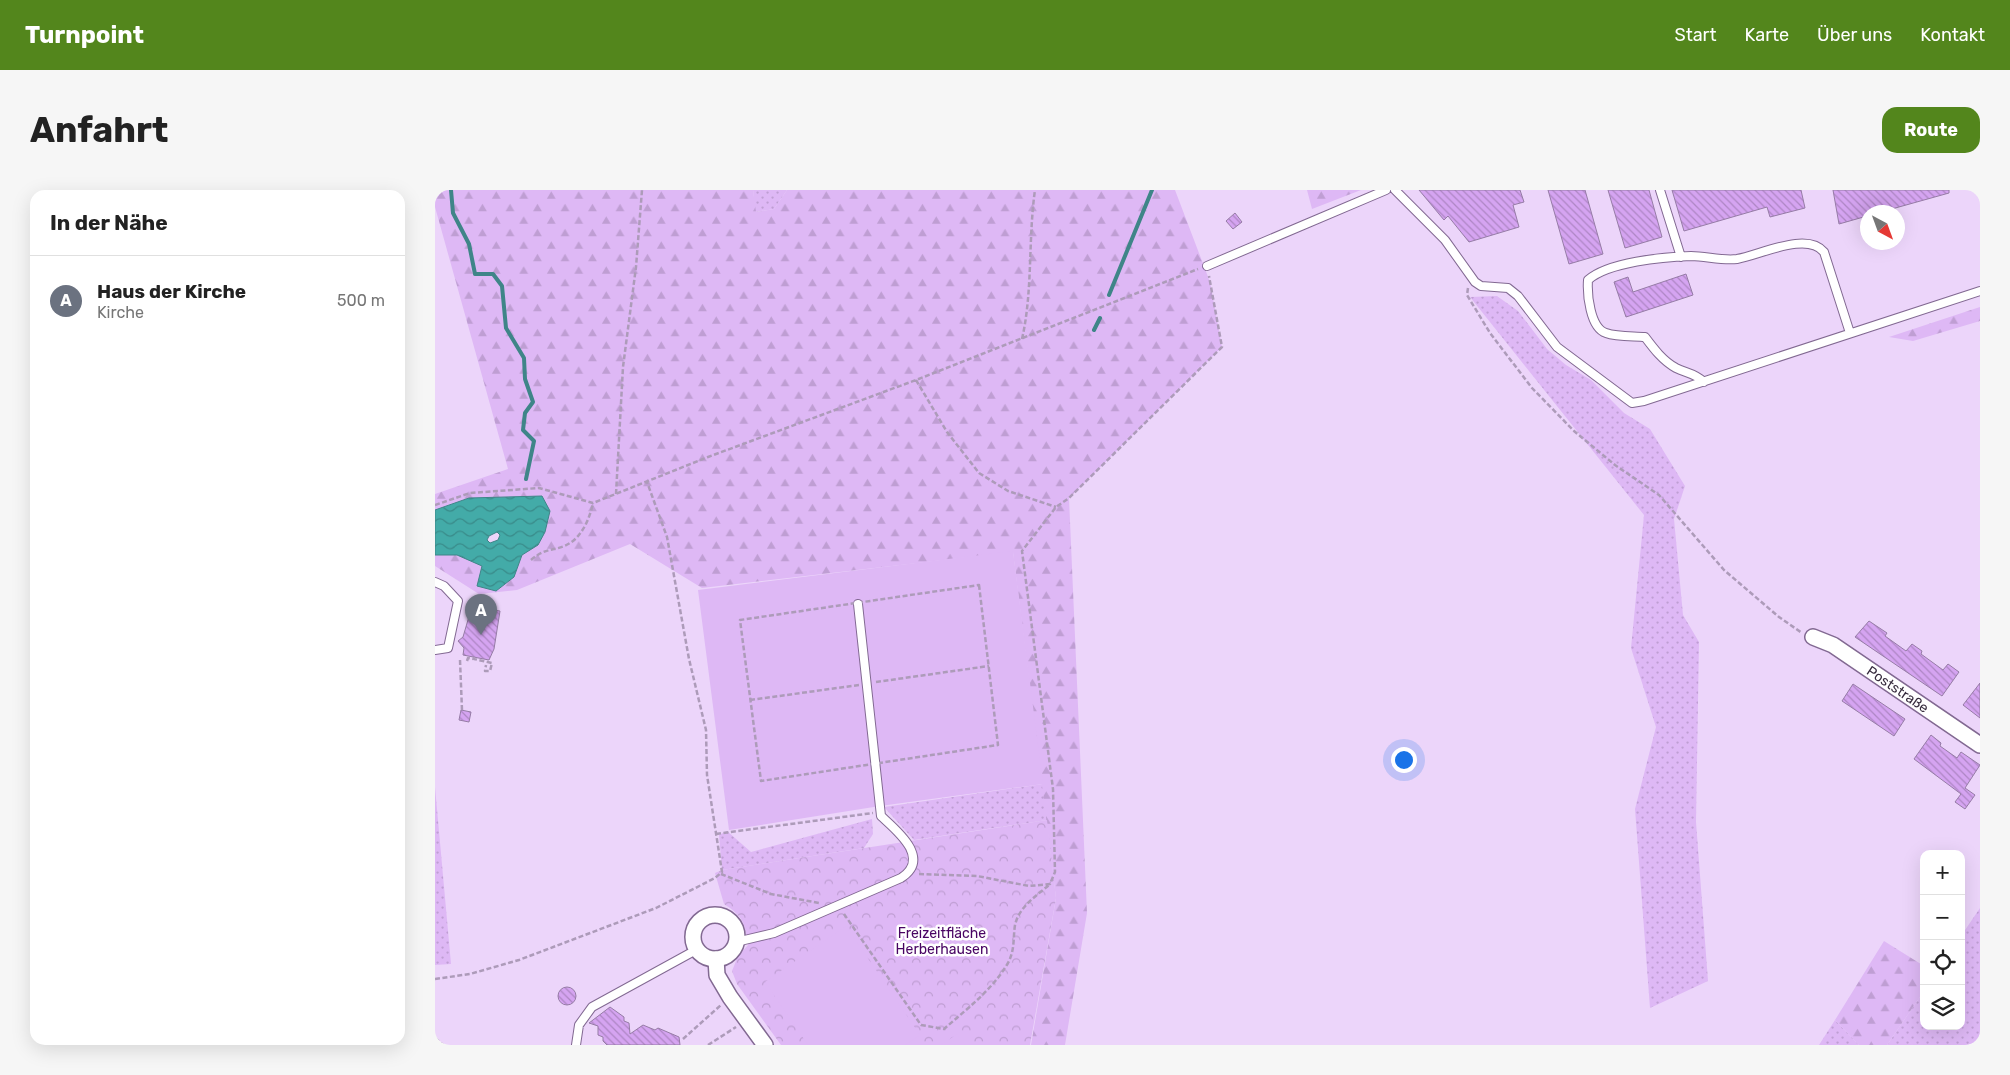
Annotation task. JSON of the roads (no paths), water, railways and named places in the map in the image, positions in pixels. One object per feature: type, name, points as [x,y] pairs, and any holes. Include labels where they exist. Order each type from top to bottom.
[{"type":"street","name":"Poststraße","points":[[1813,637],[1833,645],[1980,744]]},
{"type":"street","points":[[711,916],[725,918],[731,922],[737,935],[736,942],[727,956],[716,959],[705,957],[696,950],[693,936],[698,923],[711,916]]},
{"type":"street","points":[[716,959],[717,975],[730,997],[765,1045]]},
{"type":"lane","points":[[1207,266],[1386,190]]},
{"type":"lane","points":[[1395,190],[1445,240],[1469,274],[1481,286],[1509,288],[1518,296],[1557,347],[1632,403],[1645,401],[1980,291]]},
{"type":"lane","points":[[1660,190],[1681,258]]},
{"type":"lane","points":[[1703,382],[1696,374],[1677,369],[1663,359],[1645,337],[1605,333],[1598,327],[1587,298],[1588,280],[1595,274],[1634,263],[1681,258],[1736,259],[1802,243],[1819,245],[1824,252],[1850,334]]},
{"type":"lane","points":[[435,582],[444,586],[458,601],[448,648],[435,650]]},
{"type":"lane","points":[[736,942],[774,933],[907,874],[912,862],[911,849],[899,830],[881,816],[858,604]]},
{"type":"lane","points":[[576,1045],[579,1025],[592,1007],[696,950]]},
{"type":"water","points":[[542,496],[550,511],[545,532],[538,545],[522,555],[514,577],[496,591],[477,586],[482,566],[457,555],[435,555],[435,510],[469,498]],"holes":[[[497,532],[500,535],[498,540],[490,543],[487,540],[489,536]]]},
{"type":"waterway","points":[[451,190],[453,213],[469,244],[475,274],[493,274],[502,286],[506,328],[524,358],[525,379],[533,402],[525,413],[523,430],[534,441],[526,479]]},
{"type":"waterway","points":[[1109,295],[1152,190]]},
{"type":"waterway","points":[[1094,330],[1100,318]]},
{"type":"place","name":"Haus der Kirche","points":[[481,635]]},
{"type":"park label","name":"Freizeitfläche Herberhausen","points":[[942,942]]}]
